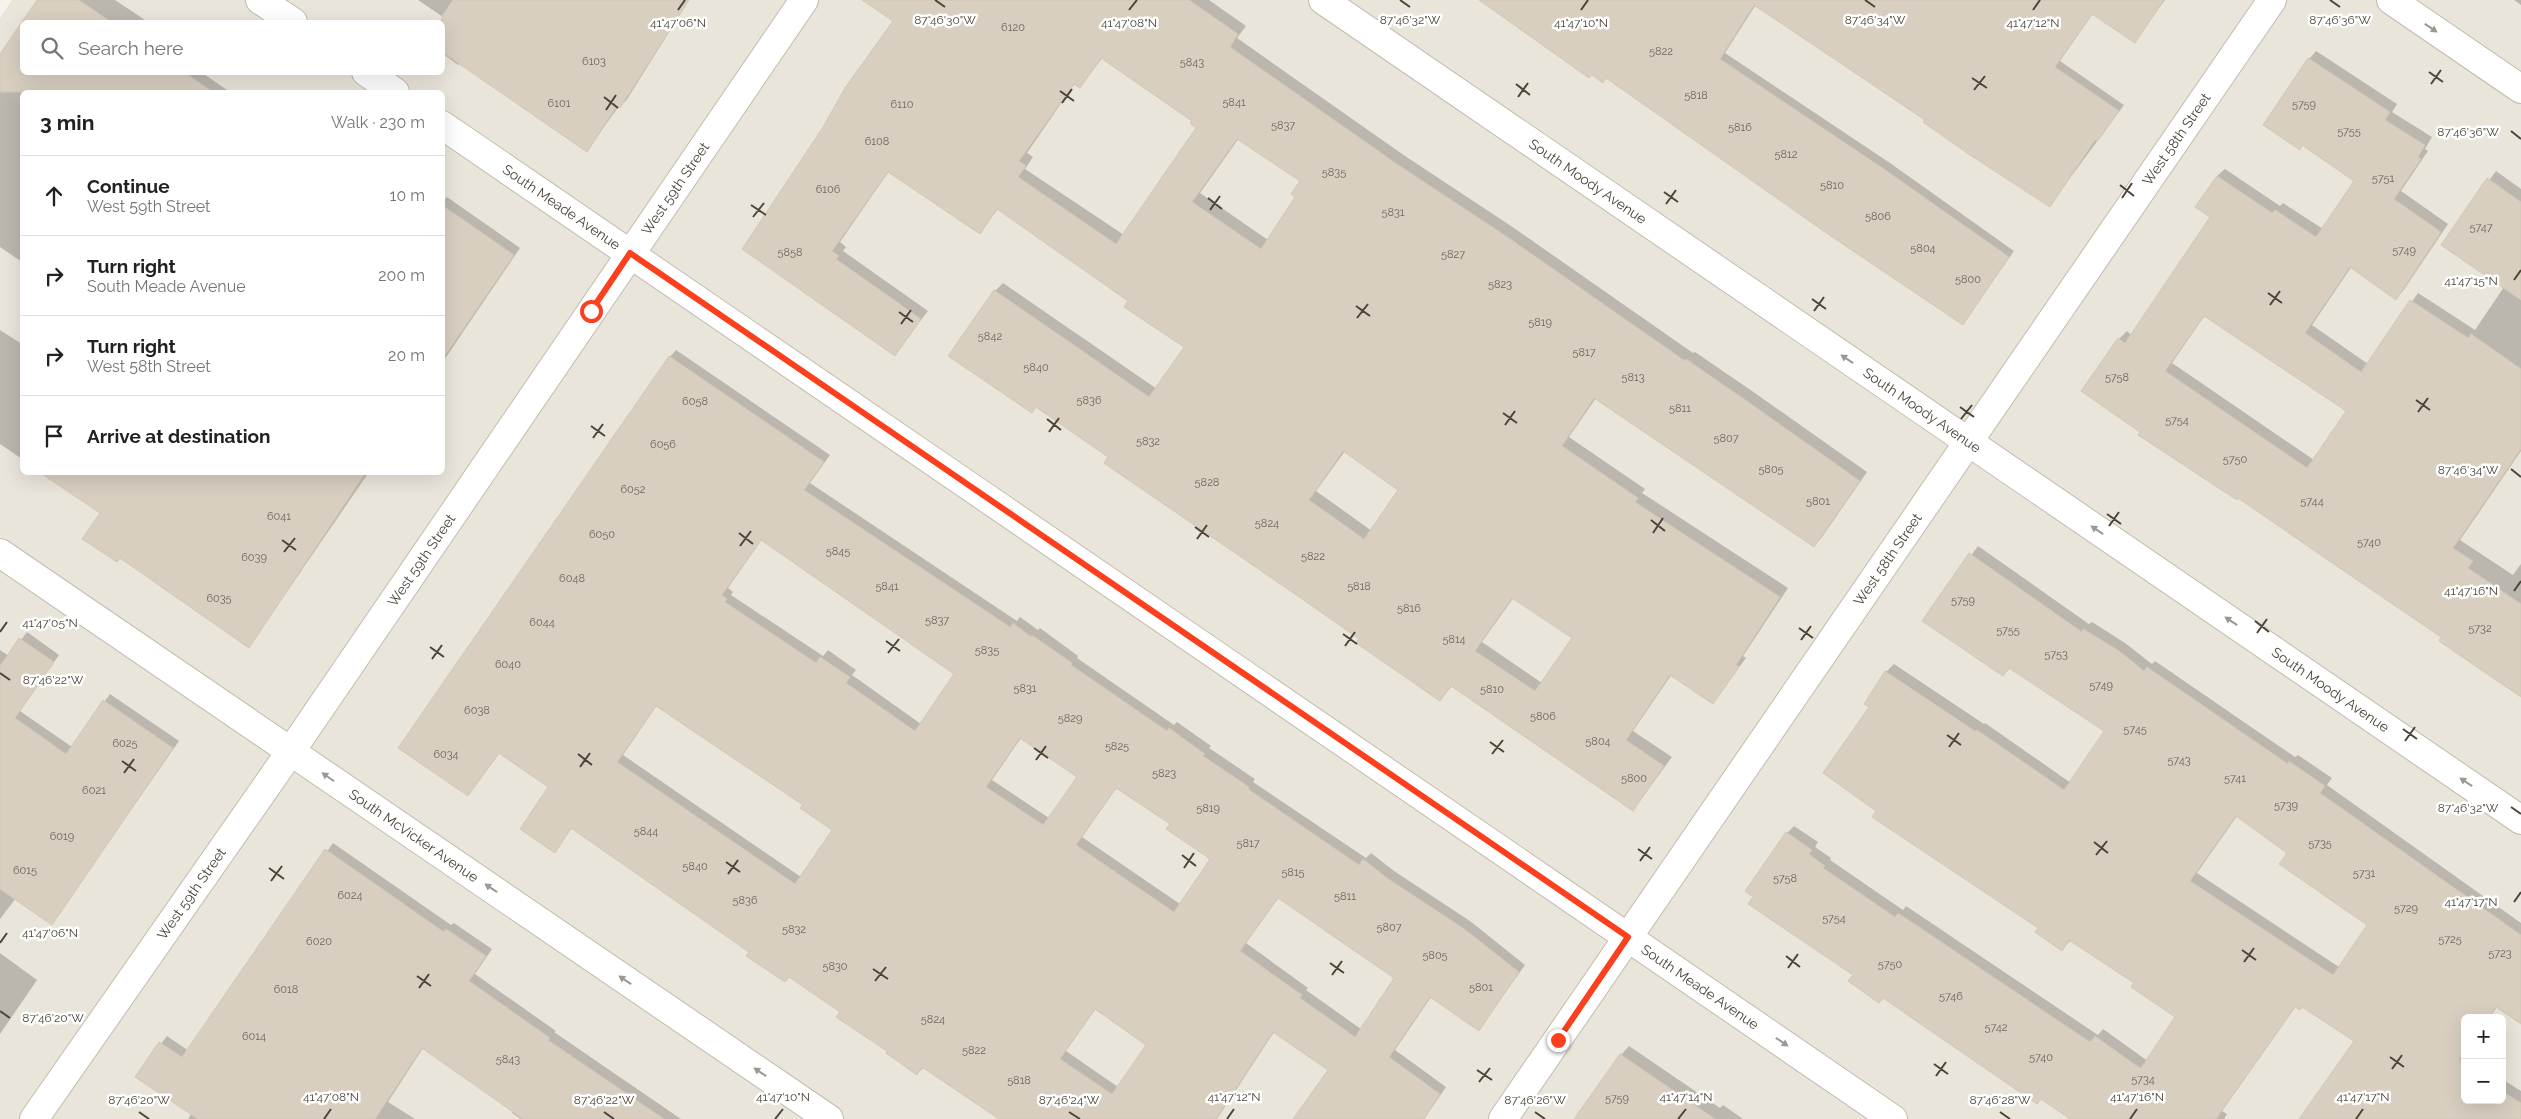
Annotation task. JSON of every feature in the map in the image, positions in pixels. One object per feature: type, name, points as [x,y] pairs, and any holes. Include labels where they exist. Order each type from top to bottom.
[{"type":"street","points":[[260,0],[289,20]]},
{"type":"street","name":"West 59th Street","points":[[34,1119],[291,751],[804,0]]},
{"type":"street","name":"South Moody Avenue","points":[[1323,0],[2521,820]]},
{"type":"street","name":"West 58th Street","points":[[1504,1119],[2272,0]]},
{"type":"street","points":[[2391,0],[2521,89]]},
{"type":"street","points":[[370,75],[392,90]]},
{"type":"street","name":"South Meade Avenue","points":[[445,127],[1893,1119]]},
{"type":"street","name":"South McVicker Avenue","points":[[0,553],[829,1119]]},
{"type":"shaded area","points":[[12,0],[2521,0],[2521,1119],[0,1119],[0,18]]},
{"type":"building","points":[[37,0],[79,0],[108,20],[23,20]]},
{"type":"building","points":[[453,0],[689,0],[620,108],[617,106],[587,152],[445,54],[445,20],[442,20],[442,16]]},
{"type":"building","points":[[862,0],[1189,0],[1238,34],[1230,47],[1397,164],[1506,236],[1685,361],[1686,359],[1860,481],[1814,547],[1594,398],[1562,446],[1638,498],[1635,502],[1780,597],[1736,665],[1739,667],[1713,704],[1670,675],[1626,740],[1664,766],[1633,811],[1451,686],[1440,701],[1356,643],[1359,639],[1104,463],[1108,457],[1036,407],[1032,413],[948,356],[994,290],[1149,397],[1184,347],[1124,307],[1128,301],[997,209],[980,234],[888,172],[832,251],[839,256],[836,259],[921,319],[895,356],[742,249],[823,127],[845,88],[893,21]],"holes":[[[1101,58],[1192,121],[1190,123],[1196,128],[1116,244],[1018,177],[1026,166],[1019,161],[1074,84],[1080,88]],[[1237,139],[1300,181],[1291,194],[1295,197],[1261,249],[1192,202]],[[1343,451],[1398,490],[1364,539],[1309,500]],[[1512,598],[1572,638],[1535,691],[1475,651]]]},
{"type":"building","points":[[1479,0],[2164,0],[2135,43],[2092,14],[2055,67],[2119,111],[2097,142],[2095,140],[2050,207],[1970,155],[1923,122],[1925,120],[1754,5],[1720,59],[1884,169],[2009,257],[1963,325],[1825,232],[1606,78],[1603,83],[1592,75],[1589,78]]},
{"type":"building","points":[[20,25],[20,75],[188,75],[210,90],[20,90],[20,92],[0,92],[0,54]]},
{"type":"building","points":[[2308,58],[2390,112],[2385,120],[2425,145],[2418,157],[2421,159],[2394,199],[2441,232],[2396,300],[2350,267],[2305,333],[2361,372],[2410,300],[2468,338],[2471,334],[2521,369],[2521,449],[2453,548],[2473,561],[2468,568],[2521,604],[2521,697],[2439,641],[2441,637],[2238,498],[2237,500],[2138,435],[2140,432],[2081,391],[2118,338],[2125,343],[2210,217],[2195,207],[2217,176],[2272,213],[2275,210],[2316,237],[2354,181],[2302,145],[2300,150],[2263,125]],"holes":[[[2204,316],[2346,411],[2307,468],[2165,371]]]},
{"type":"building","points":[[2487,178],[2521,202],[2521,300],[2441,245]]},
{"type":"building","points":[[445,207],[514,255],[445,356]]},
{"type":"building","points":[[669,356],[824,462],[804,490],[1010,627],[1013,623],[1031,637],[1032,635],[1072,663],[1071,665],[1167,731],[1169,728],[1205,754],[1203,756],[1249,787],[1248,789],[1359,865],[1363,859],[1387,878],[1463,928],[1519,972],[1479,1031],[1430,997],[1389,1057],[1440,1094],[1424,1119],[1293,1119],[1328,1070],[1273,1032],[1216,1119],[999,1119],[922,1067],[917,1075],[886,1053],[887,1051],[836,1017],[840,1012],[789,977],[785,982],[746,956],[749,952],[571,828],[555,853],[520,829],[548,787],[499,753],[468,796],[398,748]],"holes":[[[761,540],[954,674],[915,731],[846,683],[850,677],[820,657],[816,663],[725,602],[727,599],[722,595]],[[656,706],[803,805],[800,808],[832,830],[795,884],[617,762]],[[1020,738],[1077,777],[1043,825],[986,787]],[[1116,788],[1170,824],[1166,829],[1210,859],[1174,912],[1076,845]],[[1278,898],[1394,978],[1355,1037],[1300,998],[1302,995],[1240,951]],[[1095,1009],[1146,1045],[1112,1094],[1060,1059]]]},
{"type":"building","points":[[43,475],[364,475],[249,648],[120,558],[117,562],[82,539],[100,513]]},
{"type":"building","points":[[1969,553],[2082,632],[2083,629],[2118,650],[2144,671],[2147,667],[2288,764],[2289,761],[2325,786],[2320,793],[2521,935],[2521,1024],[2496,1007],[2491,1014],[2461,1014],[2461,1057],[2459,1060],[2461,1061],[2461,1104],[2506,1104],[2506,1094],[2521,1103],[2521,1119],[2299,1119],[2354,1041],[2302,1007],[2300,1010],[2295,1007],[2216,1119],[2070,1119],[2041,1099],[2037,1104],[1883,998],[1879,1003],[1848,981],[1853,975],[1748,904],[1753,897],[1745,891],[1786,832],[1812,850],[1809,854],[1825,866],[1823,868],[1895,917],[1898,913],[2090,1042],[2095,1036],[2141,1068],[2175,1017],[2131,987],[2134,983],[2069,940],[2062,951],[2035,932],[2038,928],[1872,817],[1876,811],[1823,773],[1869,707],[1864,704],[1885,671],[1975,731],[1977,730],[2064,790],[2104,731],[2009,668],[2003,676],[1922,621]],"holes":[[[2236,816],[2287,853],[2279,864],[2367,925],[2333,975],[2190,881]]]},
{"type":"building","points":[[19,638],[54,662],[15,718],[66,754],[103,700],[173,748],[52,925],[0,889],[0,666]]},
{"type":"building","points":[[325,849],[444,932],[446,929],[486,956],[469,981],[550,1038],[548,1040],[664,1119],[523,1119],[422,1048],[375,1119],[198,1119],[135,1077],[159,1042],[182,1057]]},
{"type":"building","points":[[1620,1054],[1715,1119],[1574,1119]]},
{"type":"route","points":[[591,311],[630,253],[1628,937],[1558,1040]]}]
